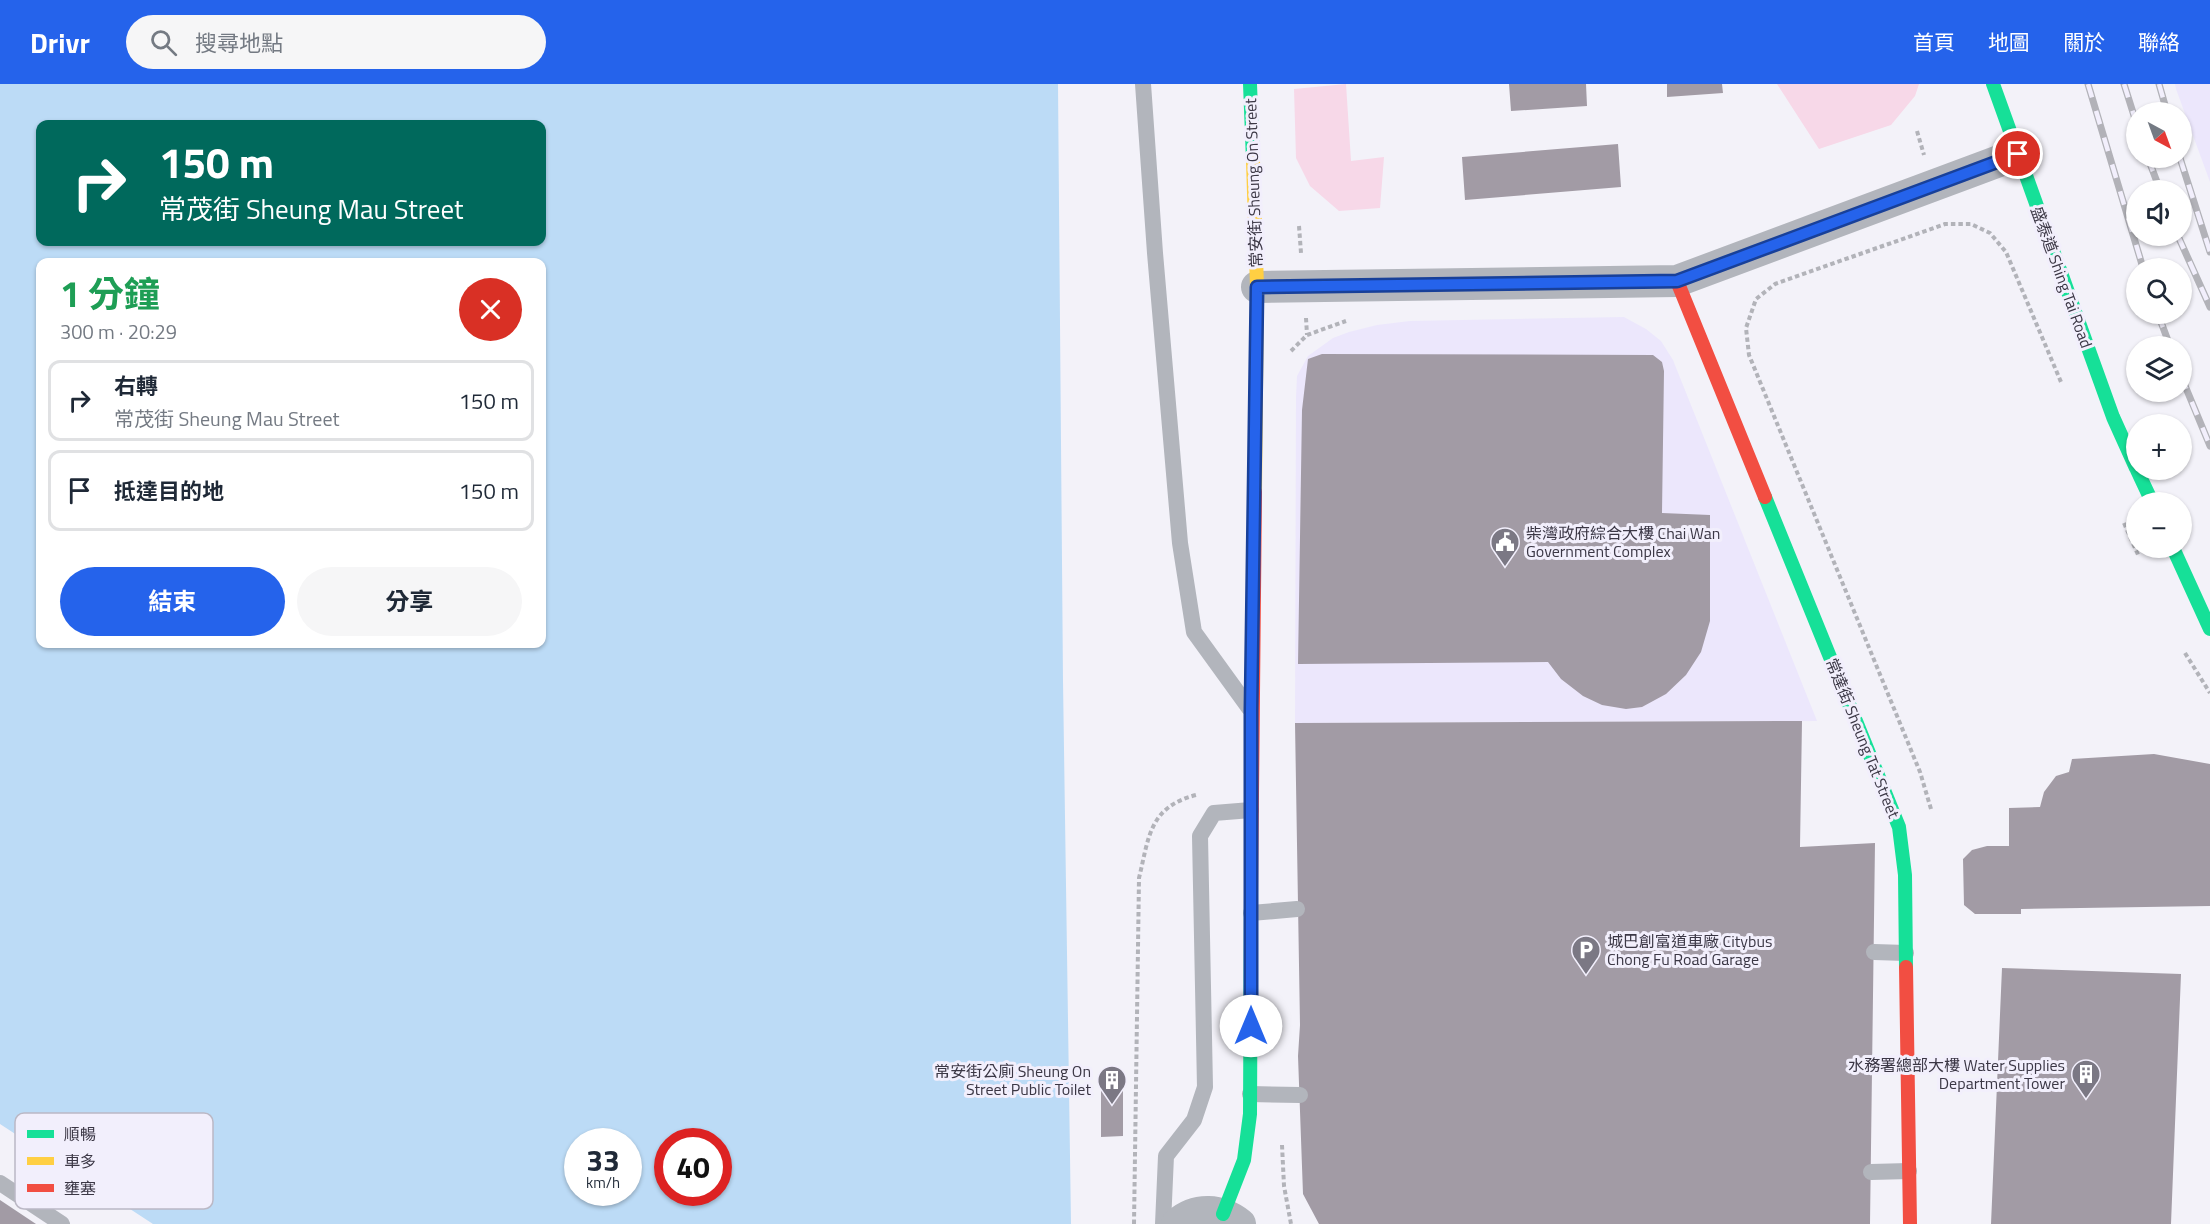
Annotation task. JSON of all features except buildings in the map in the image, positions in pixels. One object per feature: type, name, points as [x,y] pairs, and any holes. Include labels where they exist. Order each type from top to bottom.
[{"type":"street","name":"常安街 Sheung On Street","points":[[1232,1219],[1244,1160],[1250,1114],[1251,711],[1257,287],[1250,84]]},
{"type":"street","name":"盛泰道 Shing Tai Road","points":[[1993,84],[2113,417],[2126,446]]},
{"type":"street","points":[[1257,287],[1677,281],[2018,154]]},
{"type":"street","name":"常達街 Sheung Tat Street","points":[[1677,281],[1899,827],[1905,875],[1910,1224]]},
{"type":"street","points":[[2178,558],[2210,629]]},
{"type":"street","points":[[1177,1224],[1195,1213],[1209,1211],[1232,1219]]},
{"type":"lane","points":[[1143,84],[1180,543],[1194,632],[1251,711]]},
{"type":"lane","points":[[1163,1224],[1166,1156],[1194,1120],[1205,1087],[1200,836],[1214,813],[1251,810]]},
{"type":"lane","points":[[1251,913],[1297,909]]},
{"type":"lane","points":[[1874,952],[1906,953]]},
{"type":"lane","points":[[1250,1094],[1300,1095]]},
{"type":"lane","points":[[1871,1172],[1909,1171]]},
{"type":"lane","points":[[0,1183],[15,1193]]},
{"type":"lane","points":[[39,1209],[62,1224]]},
{"type":"path","points":[[1932,811],[1920,772],[1749,355],[1746,328],[1756,299],[1775,284],[1945,224],[1971,225],[1990,233],[2006,252],[2064,387]]},
{"type":"path","points":[[1288,354],[1307,335],[1353,319]]},
{"type":"path","points":[[2120,516],[2139,559]]},
{"type":"path","points":[[2179,644],[2210,693]]},
{"type":"path","points":[[1134,1224],[1139,878],[1151,827],[1176,801],[1205,794]]},
{"type":"path","points":[[1280,1095],[1284,1186],[1291,1224]]},
{"type":"shaded area","points":[[1346,84],[1351,161],[1384,157],[1380,208],[1339,211],[1310,186],[1296,158],[1294,89]]},
{"type":"shaded area","points":[[1777,84],[1919,84],[1915,96],[1891,125],[1819,149]]},
{"type":"shaded area","points":[[2175,84],[2210,84],[2210,182],[2192,133],[2192,102],[2181,102]]},
{"type":"shaded area","name":"柴灣政府綜合大樓 Chai Wan Government Complex","points":[[1624,317],[1646,329],[1661,341],[1673,360],[1817,721],[1295,723],[1296,397],[1297,376],[1308,356],[1333,338],[1377,325],[1410,321]]},
{"type":"water","points":[[0,84],[1058,84],[1063,681],[1071,1224],[153,1224],[130,1209],[213,1209],[213,1113],[15,1113],[15,1134],[0,1124]]},
{"type":"railway","points":[[2088,84],[2140,258]]},
{"type":"railway","points":[[2124,84],[2130,102]]},
{"type":"railway","points":[[2159,84],[2164,102]]},
{"type":"railway","points":[[2152,168],[2156,180]]},
{"type":"railway","points":[[2183,168],[2210,252]]},
{"type":"railway","points":[[2183,246],[2210,307]]},
{"type":"railway","points":[[2162,324],[2166,336]]},
{"type":"railway","points":[[2192,402],[2210,446]]},
{"type":"traffic: fast","points":[[1250,84],[1253,161]]},
{"type":"traffic: fast","points":[[1993,84],[2113,417],[2126,446]]},
{"type":"traffic: fast","points":[[2142,480],[2147,492]]},
{"type":"traffic: fast","points":[[1765,497],[1899,827],[1905,875],[1906,967]]},
{"type":"traffic: fast","points":[[2178,558],[2210,629]]},
{"type":"traffic: fast","points":[[1223,1214],[1244,1160],[1250,1114],[1251,894]]},
{"type":"traffic: slow","points":[[1253,161],[1257,287],[1255,492]]},
{"type":"traffic: jam","points":[[1677,281],[1765,497]]},
{"type":"traffic: jam","points":[[1251,894],[1255,492]]},
{"type":"traffic: jam","points":[[1906,967],[1910,1224]]},
{"type":"place","name":"柴灣政府綜合大樓 Chai Wan Government Complex","points":[[1505,568]]},
{"type":"place","name":"城巴創富道車廠 Citybus Chong Fu Road Garage","points":[[1586,976]]},
{"type":"place","name":"水務署總部大樓 Water Supplies Department Tower","points":[[2086,1100]]},
{"type":"place","name":"常安街公廁 Sheung On Street Public Toilet","points":[[1112,1106]]},
{"type":"route","points":[[1251,1026],[1251,711],[1257,287],[1677,281],[1838,223],[2018,154]]}]
